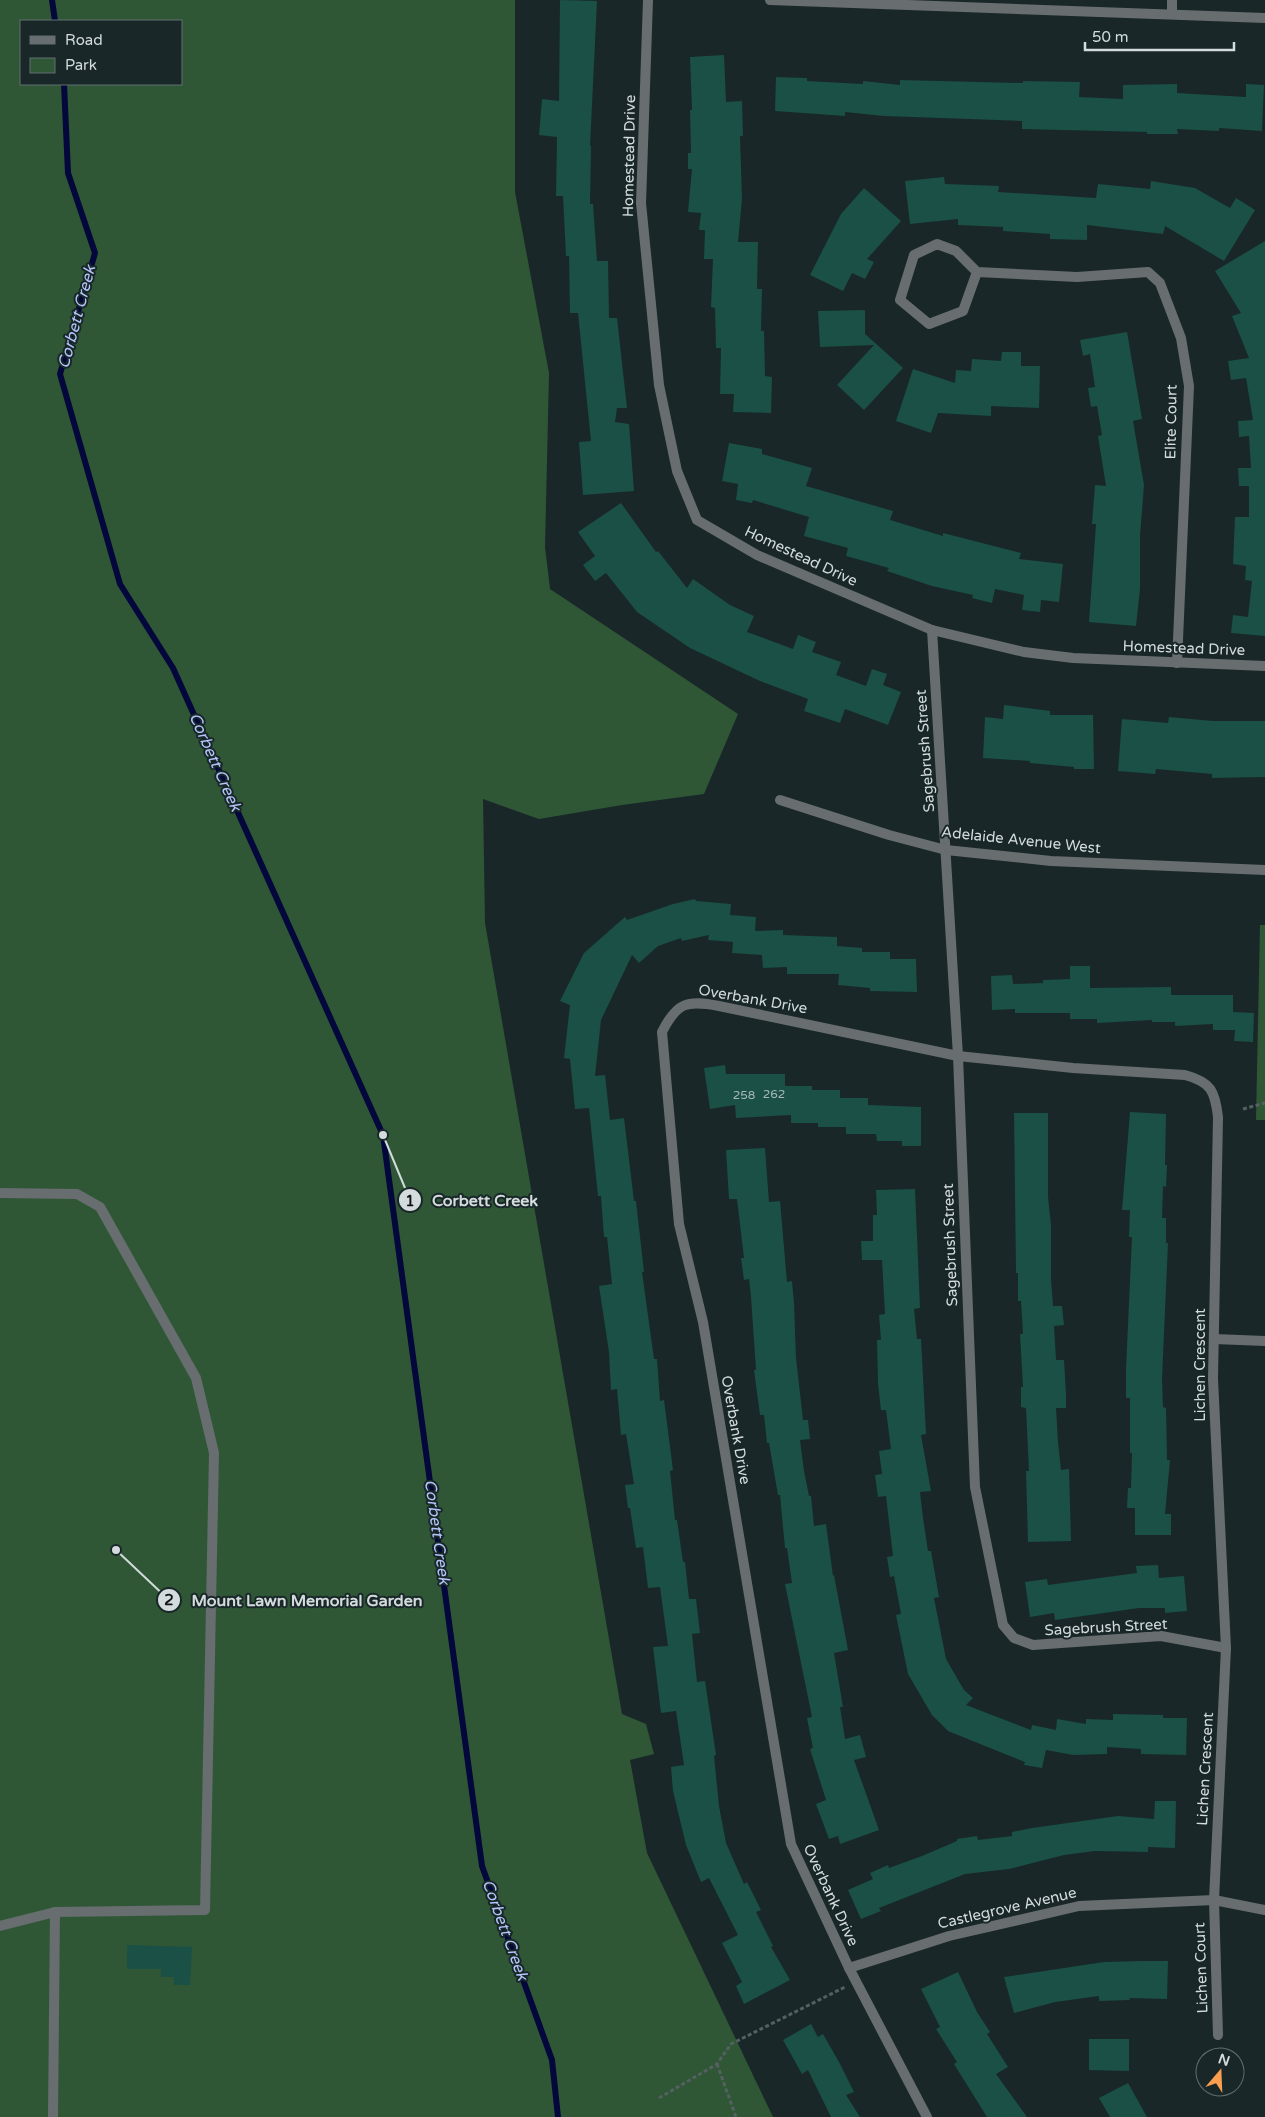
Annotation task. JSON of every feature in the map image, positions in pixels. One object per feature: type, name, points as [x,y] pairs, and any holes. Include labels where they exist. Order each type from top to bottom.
[{"type":"street","name":"Homestead Drive","points":[[648,0],[642,213],[659,385],[677,471],[697,520],[757,555],[932,630],[1024,652],[1073,658],[1265,666]]},
{"type":"street","points":[[770,0],[906,2],[1265,18]]},
{"type":"street","points":[[1172,0],[1172,14]]},
{"type":"street","points":[[936,244],[956,251],[977,272],[963,311],[929,324],[900,300],[914,255],[936,244]]},
{"type":"street","name":"Elite Court","points":[[977,272],[1077,277],[1148,272],[1160,283],[1181,338],[1188,386],[1177,663]]},
{"type":"street","name":"Sagebrush Street","points":[[932,630],[958,1056],[975,1487],[1003,1625],[1014,1638],[1033,1645],[1160,1636],[1226,1648]]},
{"type":"street","name":"Adelaide Avenue West","points":[[780,800],[889,835],[946,850],[1051,861],[1265,870]]},
{"type":"street","name":"Overbank Drive","points":[[927,2117],[849,1968],[791,1844],[703,1322],[679,1224],[662,1032],[670,1016],[681,1005],[695,1002],[958,1056]]},
{"type":"street","name":"Lichen Crescent","points":[[958,1056],[1074,1068],[1185,1075],[1200,1079],[1211,1088],[1216,1100],[1218,1117],[1213,1379],[1226,1648],[1214,1900]]},
{"type":"street","points":[[0,1193],[76,1194],[100,1207],[196,1378],[214,1453],[205,1910],[55,1912],[0,1926]]},
{"type":"street","points":[[1214,1339],[1265,1341]]},
{"type":"street","name":"Castlegrove Avenue","points":[[849,1968],[949,1936],[1078,1906],[1214,1900],[1265,1910]]},
{"type":"street","name":"Lichen Court","points":[[1214,1900],[1218,2035]]},
{"type":"street","points":[[53,2117],[55,1912]]},
{"type":"path","points":[[1243,1109],[1265,1103]]},
{"type":"path","points":[[659,2098],[717,2064],[730,2044],[856,1981]]},
{"type":"path","points":[[717,2064],[736,2117]]},
{"type":"green space","points":[[0,0],[515,0],[515,192],[549,373],[545,547],[550,589],[738,714],[704,794],[539,819],[483,799],[485,923],[622,1714],[646,1724],[654,1754],[630,1760],[647,1853],[773,2117],[0,2117]]},
{"type":"green space","points":[[1260,925],[1265,925],[1265,1120],[1256,1120]]},
{"type":"building","points":[[560,0],[597,1],[590,146],[590,204],[593,204],[597,261],[608,261],[609,318],[617,318],[627,408],[617,408],[615,422],[629,424],[634,491],[583,495],[579,442],[591,441],[578,313],[570,313],[569,256],[566,256],[563,196],[556,196],[557,137],[539,135],[542,99],[559,101]]},
{"type":"building","points":[[724,55],[726,102],[742,101],[743,136],[740,136],[742,199],[738,242],[758,242],[757,289],[762,289],[761,331],[764,331],[765,376],[772,377],[771,413],[733,412],[734,394],[720,394],[721,348],[716,348],[715,308],[711,307],[713,259],[704,259],[705,230],[699,230],[701,213],[688,212],[692,169],[688,169],[688,153],[691,153],[690,110],[692,110],[690,57]]},
{"type":"building","points":[[776,77],[807,78],[807,81],[863,84],[863,81],[900,85],[900,80],[1023,83],[1023,81],[1080,82],[1079,97],[1123,99],[1123,85],[1177,84],[1177,93],[1246,97],[1246,84],[1264,85],[1262,131],[1219,128],[1219,131],[1177,129],[1178,134],[1147,134],[1147,132],[1022,129],[1022,121],[884,116],[845,112],[845,116],[775,111]]},
{"type":"building","points":[[944,177],[945,184],[999,186],[998,192],[1096,198],[1098,184],[1150,189],[1151,181],[1195,188],[1230,208],[1236,198],[1255,210],[1224,261],[1165,226],[1163,234],[1087,225],[1087,240],[1050,239],[1050,234],[1003,231],[1003,227],[958,225],[958,219],[910,224],[905,181]]},
{"type":"building","points":[[864,188],[901,221],[867,259],[874,262],[865,279],[852,273],[843,291],[810,275],[841,214]]},
{"type":"building","points":[[1265,241],[1265,636],[1231,633],[1233,615],[1248,617],[1252,581],[1245,580],[1246,566],[1233,564],[1235,517],[1249,517],[1249,486],[1239,486],[1238,468],[1251,468],[1249,436],[1239,437],[1238,421],[1253,420],[1246,378],[1231,380],[1228,361],[1249,358],[1232,316],[1241,313],[1215,271]]},
{"type":"building","points":[[865,310],[865,334],[903,368],[864,410],[837,385],[874,345],[820,347],[818,311]]},
{"type":"building","points":[[1127,332],[1142,419],[1133,421],[1144,485],[1140,536],[1140,589],[1136,626],[1089,622],[1096,524],[1092,524],[1095,485],[1106,486],[1098,436],[1102,435],[1097,406],[1091,407],[1088,388],[1095,387],[1090,354],[1083,356],[1080,340]]},
{"type":"building","points":[[1002,352],[1021,352],[1021,366],[1040,366],[1039,408],[991,406],[991,416],[938,413],[931,433],[896,421],[913,369],[955,383],[956,370],[971,371],[972,359],[1001,361]]},
{"type":"building","points":[[729,443],[762,449],[762,454],[812,468],[806,486],[893,511],[890,520],[943,536],[943,533],[1021,553],[1019,559],[1063,564],[1059,602],[1041,600],[1040,612],[1022,610],[1024,595],[995,589],[992,603],[972,598],[973,595],[932,586],[887,571],[889,568],[846,556],[848,548],[804,536],[809,517],[753,500],[752,503],[736,500],[738,484],[722,481]]},
{"type":"building","points":[[621,503],[656,552],[658,551],[687,588],[693,579],[730,605],[754,616],[747,632],[793,649],[798,635],[816,642],[812,652],[841,662],[836,675],[866,686],[872,669],[887,674],[883,685],[901,692],[888,725],[845,709],[840,723],[804,711],[808,699],[760,681],[690,648],[637,612],[606,573],[595,581],[583,565],[595,556],[578,532]]},
{"type":"building","points":[[1004,705],[1050,711],[1050,715],[1093,715],[1094,769],[1074,769],[1074,767],[1030,763],[1030,761],[983,758],[985,717],[1003,719]]},
{"type":"building","points":[[1169,717],[1213,721],[1265,721],[1265,777],[1212,778],[1212,774],[1156,769],[1155,774],[1118,771],[1122,719],[1168,723]]},
{"type":"building","points":[[695,899],[696,901],[731,904],[730,915],[756,917],[755,931],[783,930],[783,935],[837,937],[837,946],[862,948],[862,952],[890,952],[890,959],[916,959],[917,992],[870,991],[870,988],[838,985],[839,974],[787,974],[787,967],[763,968],[762,955],[732,953],[733,942],[708,940],[709,935],[682,941],[681,938],[658,946],[639,963],[632,955],[601,1020],[595,1076],[605,1075],[610,1120],[624,1118],[634,1201],[636,1201],[644,1272],[642,1272],[654,1359],[657,1359],[660,1401],[664,1400],[673,1470],[670,1471],[675,1520],[677,1520],[683,1562],[685,1562],[689,1599],[696,1599],[700,1633],[692,1634],[697,1682],[705,1681],[716,1755],[714,1756],[719,1806],[726,1843],[744,1884],[747,1882],[761,1910],[756,1912],[773,1946],[771,1947],[790,1980],[744,2004],[736,1986],[742,1982],[722,1943],[738,1935],[709,1878],[701,1882],[686,1845],[673,1791],[671,1767],[684,1765],[676,1711],[661,1713],[653,1647],[668,1646],[660,1587],[648,1588],[643,1547],[636,1548],[630,1508],[628,1508],[625,1485],[634,1484],[626,1434],[621,1435],[617,1389],[611,1390],[609,1352],[599,1286],[612,1284],[607,1237],[604,1237],[601,1196],[598,1196],[589,1108],[575,1109],[570,1059],[564,1058],[570,1005],[560,1001],[584,953],[625,917],[627,920],[673,904]]},
{"type":"building","points":[[1070,966],[1090,966],[1090,988],[1171,987],[1171,995],[1233,995],[1233,1012],[1254,1013],[1253,1042],[1234,1041],[1235,1030],[1213,1030],[1213,1024],[1175,1026],[1175,1022],[1152,1022],[1152,1020],[1097,1023],[1097,1019],[1070,1019],[1070,1013],[1015,1013],[1015,1009],[992,1010],[991,976],[1012,975],[1013,984],[1043,983],[1043,980],[1070,979]]},
{"type":"building","points":[[725,1065],[726,1074],[785,1074],[785,1086],[812,1086],[812,1090],[840,1090],[840,1098],[868,1098],[868,1105],[921,1107],[921,1146],[902,1146],[902,1141],[877,1141],[876,1134],[846,1134],[846,1127],[818,1127],[818,1123],[791,1123],[791,1115],[736,1118],[735,1105],[710,1109],[704,1068]]},
{"type":"building","points":[[1130,1112],[1166,1114],[1165,1165],[1167,1165],[1166,1187],[1163,1186],[1162,1218],[1166,1218],[1166,1243],[1168,1243],[1162,1379],[1163,1407],[1166,1408],[1167,1460],[1170,1460],[1165,1514],[1171,1514],[1171,1535],[1135,1535],[1135,1508],[1127,1508],[1128,1488],[1131,1488],[1132,1453],[1130,1453],[1130,1398],[1126,1398],[1126,1369],[1132,1237],[1129,1237],[1130,1210],[1122,1210]]},
{"type":"building","points":[[1014,1113],[1048,1113],[1048,1197],[1051,1225],[1053,1306],[1062,1306],[1064,1325],[1054,1326],[1056,1360],[1064,1360],[1066,1394],[1066,1408],[1056,1408],[1061,1470],[1069,1469],[1071,1541],[1028,1542],[1026,1471],[1029,1471],[1026,1408],[1021,1407],[1021,1387],[1023,1387],[1020,1334],[1023,1334],[1021,1301],[1018,1301],[1018,1273],[1016,1273]]},
{"type":"building","points":[[765,1148],[769,1202],[780,1201],[787,1282],[792,1281],[796,1358],[803,1420],[808,1420],[810,1439],[800,1440],[804,1471],[809,1496],[811,1496],[814,1526],[826,1524],[833,1576],[848,1650],[834,1653],[843,1707],[840,1707],[845,1739],[860,1735],[866,1757],[854,1760],[879,1830],[840,1844],[838,1836],[829,1839],[816,1804],[826,1800],[810,1749],[813,1748],[807,1718],[812,1717],[785,1584],[792,1583],[787,1548],[785,1548],[780,1495],[778,1495],[769,1443],[767,1443],[764,1415],[760,1415],[754,1370],[756,1370],[751,1297],[749,1279],[744,1280],[741,1258],[744,1258],[737,1199],[729,1199],[726,1150]]},
{"type":"building","points":[[915,1189],[920,1308],[914,1309],[917,1339],[921,1339],[926,1434],[921,1435],[931,1491],[920,1492],[928,1551],[931,1551],[939,1597],[934,1598],[946,1659],[964,1690],[973,1698],[966,1705],[1031,1730],[1032,1725],[1056,1730],[1057,1719],[1086,1724],[1086,1719],[1113,1720],[1113,1714],[1163,1715],[1163,1718],[1187,1718],[1186,1755],[1141,1754],[1141,1749],[1107,1747],[1107,1754],[1073,1755],[1046,1750],[1042,1768],[1024,1765],[1025,1762],[948,1731],[932,1715],[908,1674],[896,1615],[901,1614],[894,1576],[890,1577],[887,1557],[893,1556],[886,1496],[878,1497],[875,1475],[882,1474],[879,1451],[891,1449],[886,1410],[881,1410],[878,1384],[877,1340],[881,1340],[879,1315],[885,1314],[882,1260],[862,1260],[861,1241],[873,1241],[873,1215],[877,1215],[876,1190]]},
{"type":"building","points":[[1158,1565],[1159,1578],[1184,1576],[1187,1611],[1165,1613],[1165,1608],[1139,1608],[1055,1620],[1054,1613],[1030,1617],[1025,1582],[1047,1579],[1048,1585],[1137,1573],[1136,1566]]},
{"type":"building","points":[[1155,1801],[1176,1801],[1175,1848],[1148,1847],[1148,1852],[1095,1851],[1064,1855],[1009,1869],[965,1874],[879,1908],[881,1911],[861,1919],[848,1890],[873,1879],[870,1873],[888,1865],[889,1868],[922,1856],[957,1841],[957,1839],[977,1836],[978,1840],[1012,1836],[1012,1832],[1032,1828],[1118,1816],[1154,1819]]},
{"type":"building","points":[[127,1945],[192,1947],[190,1985],[174,1985],[174,1977],[161,1977],[161,1969],[127,1969]]},
{"type":"building","points":[[1168,1961],[1167,1999],[1129,1998],[1130,2000],[1099,2001],[1099,1996],[1055,2002],[1014,2013],[1004,1977],[1104,1962]]},
{"type":"building","points":[[958,1972],[977,2012],[990,2032],[987,2034],[1008,2067],[996,2074],[1027,2117],[987,2117],[954,2064],[957,2062],[936,2029],[940,2027],[921,1989]]},
{"type":"building","points":[[811,2024],[818,2037],[823,2034],[839,2062],[854,2092],[846,2095],[860,2117],[831,2117],[808,2070],[802,2074],[783,2040]]},
{"type":"building","points":[[1089,2039],[1129,2039],[1129,2071],[1089,2070]]},
{"type":"building","points":[[1128,2083],[1147,2117],[1110,2117],[1099,2098]]},
{"type":"waterway","name":"Corbett Creek","points":[[52,0],[55,20]]},
{"type":"waterway","name":"Corbett Creek","points":[[64,85],[68,173],[95,253],[60,374],[120,584],[173,668],[383,1135],[482,1866],[552,2060],[558,2117]]},
{"type":"place","name":"Corbett Creek","points":[[383,1135]]},
{"type":"place","name":"Mount Lawn Memorial Garden","points":[[116,1550]]}]
